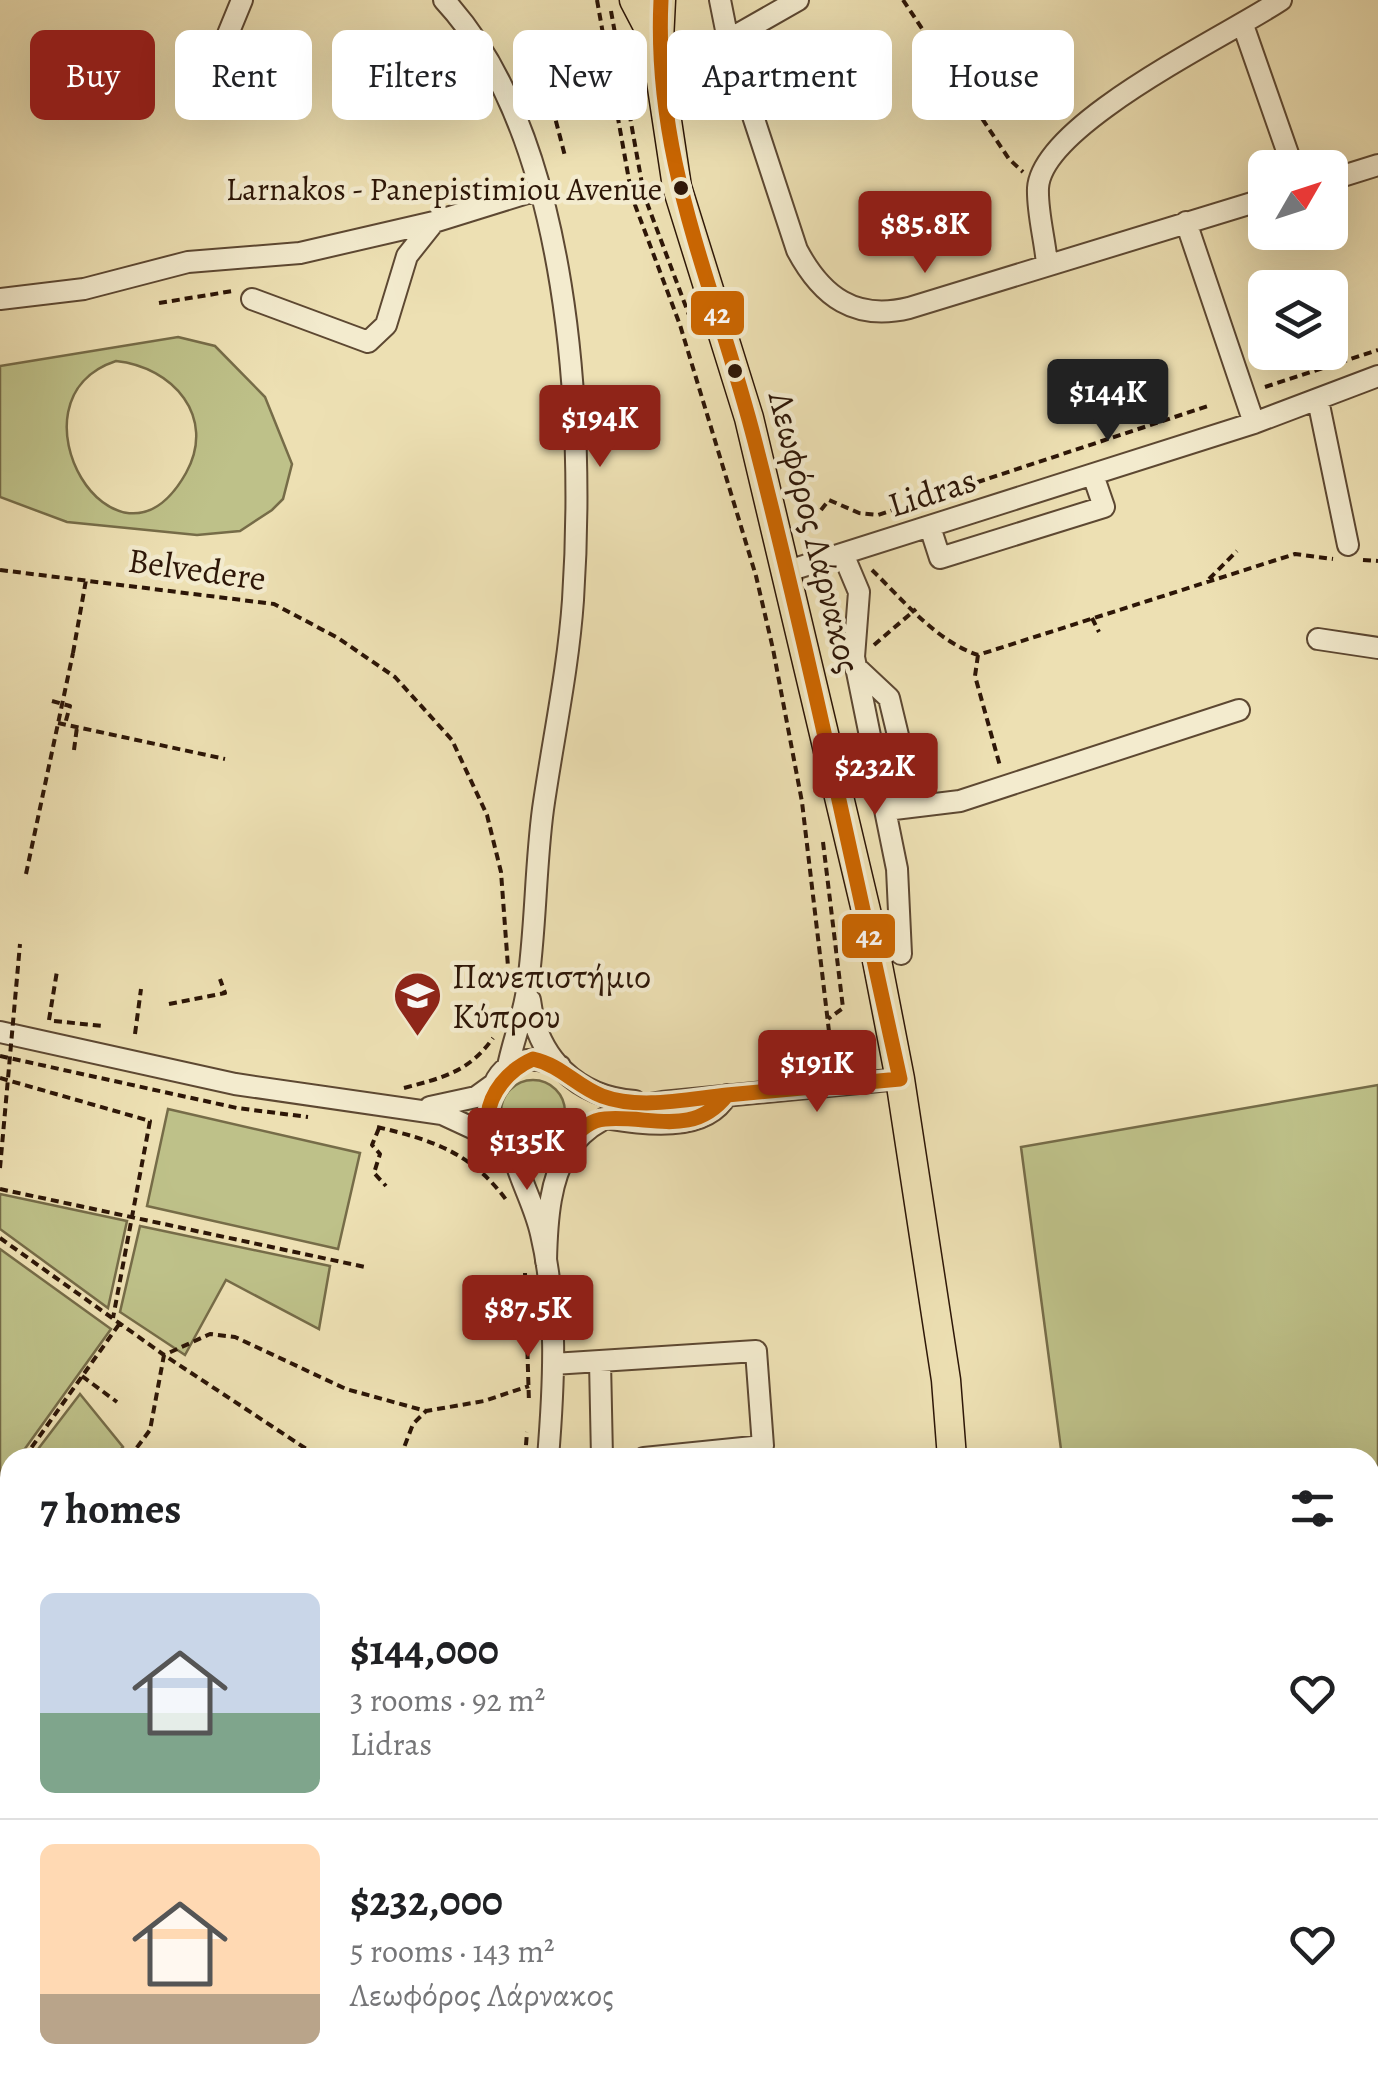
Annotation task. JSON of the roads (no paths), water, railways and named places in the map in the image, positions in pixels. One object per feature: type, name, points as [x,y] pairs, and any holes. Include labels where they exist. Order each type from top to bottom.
[{"type":"main road","name":"Λεωφόρος Λάρνακος","points":[[634,0],[658,52]]},
{"type":"main road","name":"Λεωφόρος Λάρνακος","points":[[660,0],[658,52],[677,187],[749,418],[788,571],[844,809],[900,1078],[946,1380],[951,1448]]},
{"type":"street","points":[[230,30],[242,0]]},
{"type":"street","points":[[720,0],[726,30]]},
{"type":"street","points":[[746,30],[798,0]]},
{"type":"street","points":[[1048,264],[1038,186],[1048,163],[1118,96],[1282,0]]},
{"type":"street","points":[[454,3],[517,112],[540,189],[561,305],[576,506],[566,666],[544,806],[528,982],[501,1078],[487,1112],[496,1139]]},
{"type":"street","points":[[1243,26],[1286,150]]},
{"type":"street","points":[[658,52],[667,50]]},
{"type":"street","points":[[754,120],[797,250],[811,277],[833,300],[884,314],[1248,204]]},
{"type":"street","points":[[1348,174],[1378,165]]},
{"type":"street","points":[[0,300],[84,289],[188,262],[300,253],[434,222],[540,189]]},
{"type":"street","points":[[252,298],[368,342],[386,325],[407,256],[434,222]]},
{"type":"street","points":[[1186,222],[1254,423]]},
{"type":"street","name":"Lidras","points":[[788,571],[1254,423],[1378,376]]},
{"type":"street","points":[[1318,400],[1348,555]]},
{"type":"street","points":[[930,527],[940,558],[1104,507],[1094,475]]},
{"type":"street","points":[[848,552],[858,592],[855,662],[894,809],[901,954]]},
{"type":"street","points":[[1318,639],[1378,648]]},
{"type":"street","points":[[894,809],[960,801],[1239,710]]},
{"type":"street","points":[[528,982],[535,1030],[545,1053],[596,1094],[662,1102]]},
{"type":"street","points":[[0,1032],[235,1084],[398,1102],[448,1105],[476,1097],[533,1060],[566,1071],[586,1104],[576,1138],[554,1180],[546,1261]]},
{"type":"street","points":[[513,1154],[544,1158],[602,1118],[662,1102],[806,1091],[900,1078]]},
{"type":"street","points":[[602,1118],[680,1121],[712,1114],[727,1095]]},
{"type":"street","points":[[398,1102],[442,1114],[496,1139],[513,1154],[540,1229],[546,1261],[553,1364],[549,1448]]},
{"type":"street","points":[[553,1364],[756,1351],[764,1446],[744,1448]]},
{"type":"street","points":[[600,1361],[602,1448]]},
{"type":"place","name":"Larnakos - Panepistimiou Avenue","points":[[681,188]]},
{"type":"place","name":"Πανεπιστήμιο Κύπρου","points":[[417,1038]]}]
